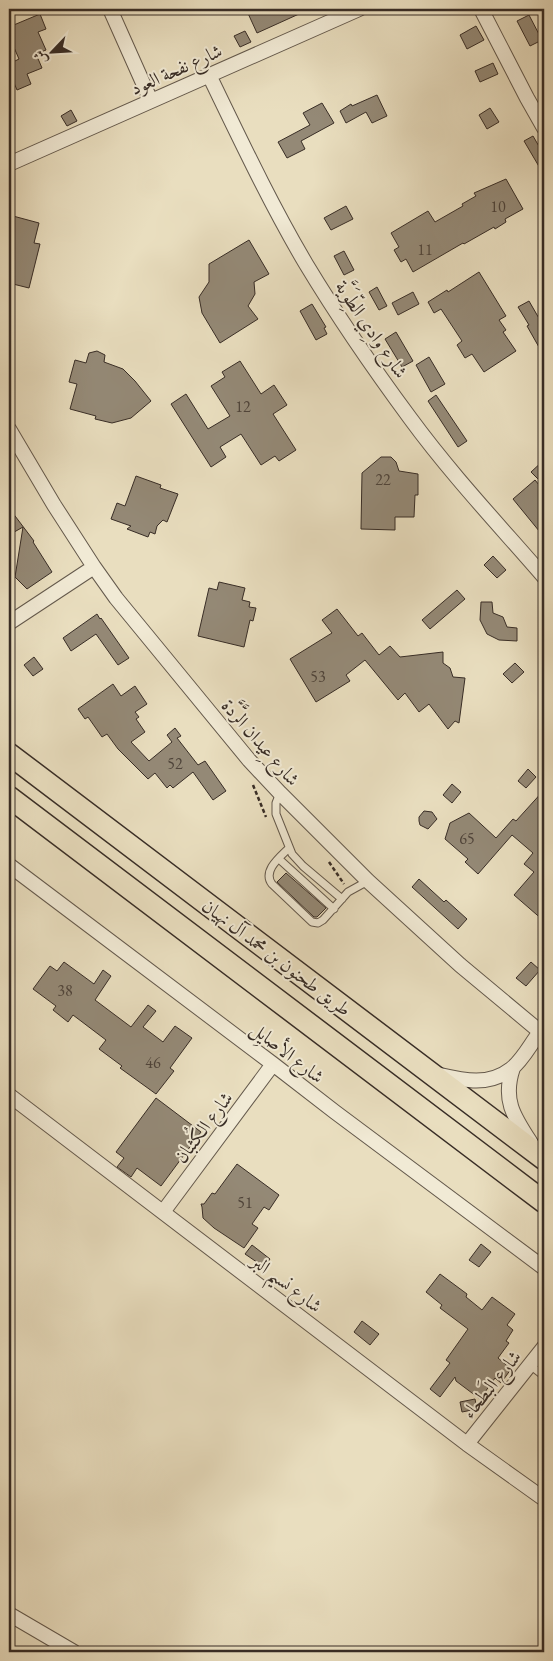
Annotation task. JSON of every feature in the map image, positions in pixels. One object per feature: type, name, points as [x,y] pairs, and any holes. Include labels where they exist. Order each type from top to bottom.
[{"type":"main road","name":"طريق طحنون بن محمد آل نهيان","points":[[9,754],[542,1158]]},
{"type":"main road","points":[[9,797],[544,1202]]},
{"type":"street","points":[[110,9],[151,101]]},
{"type":"street","name":"شارع نفحة العود","points":[[9,164],[359,9]]},
{"type":"street","points":[[481,9],[544,128]]},
{"type":"street","name":"شارع وادِي الطِّوَيَّة","points":[[209,75],[262,184],[306,263],[354,339],[411,419],[474,498],[544,577]]},
{"type":"street","name":"شارع عِيدان الرَّدَّة","points":[[9,429],[94,567],[116,598],[249,760],[368,881],[460,965],[542,1033],[513,1068],[493,1078],[482,1081],[470,1081],[430,1073]]},
{"type":"street","points":[[9,623],[94,567]]},
{"type":"street","name":"شارع الأصايِل","points":[[9,866],[544,1268]]},
{"type":"street","name":"شارع الكُثبان","points":[[163,1212],[273,1064]]},
{"type":"street","name":"شارع عِيدان الرَّدَّة","points":[[513,1068],[508,1089],[511,1110],[542,1158]]},
{"type":"street","name":"شارع نسيم البر","points":[[9,1095],[467,1444],[544,1499]]},
{"type":"street","name":"شارع البَطحاء","points":[[467,1444],[544,1347]]},
{"type":"street","points":[[9,1614],[74,1652]]},
{"type":"lane","points":[[280,793],[276,803],[276,814],[289,848],[303,866],[342,899]]},
{"type":"lane","points":[[289,848],[269,871],[270,881],[315,923],[321,922],[352,889],[368,881]]},
{"type":"lane","points":[[279,859],[334,908]]},
{"type":"lane","points":[[530,1365],[544,1376]]},
{"type":"building","points":[[246,9],[310,9],[257,33]]},
{"type":"building","points":[[40,14],[46,29],[38,32],[46,50],[36,54],[42,68],[27,74],[31,84],[17,90],[9,71],[9,64],[19,59],[9,36],[9,27]]},
{"type":"building","points":[[529,15],[542,40],[530,46],[517,21]]},
{"type":"building","points":[[476,26],[484,40],[467,49],[460,35]]},
{"type":"building","points":[[245,31],[251,42],[240,47],[234,36]]},
{"type":"building","points":[[493,63],[498,74],[480,82],[475,71]]},
{"type":"building","points":[[377,95],[387,116],[372,123],[366,112],[346,123],[340,111],[351,104],[352,106]]},
{"type":"building","points":[[322,103],[334,123],[301,141],[305,149],[287,158],[278,142],[310,125],[303,113]]},
{"type":"building","points":[[490,108],[499,122],[487,129],[479,115]]},
{"type":"building","points":[[71,110],[77,121],[67,126],[61,116]]},
{"type":"building","points":[[533,136],[544,155],[544,175],[524,141]]},
{"type":"building","points":[[506,179],[523,209],[505,219],[506,222],[495,229],[494,227],[463,243],[413,272],[406,259],[401,262],[394,250],[399,247],[391,233],[428,211],[435,222],[463,206],[462,204],[476,196],[474,193]]},
{"type":"building","points":[[346,206],[353,219],[331,230],[324,218]]},
{"type":"building","points":[[13,216],[39,223],[34,243],[40,244],[29,288],[9,283],[9,235]]},
{"type":"building","points":[[249,240],[269,274],[254,282],[255,294],[248,306],[258,319],[220,343],[202,313],[199,297],[209,282],[209,264]]},
{"type":"building","points":[[344,251],[354,270],[344,275],[334,256]]},
{"type":"building","points":[[479,272],[506,316],[499,320],[506,330],[503,332],[516,351],[484,372],[472,354],[465,358],[457,345],[462,341],[441,309],[434,313],[428,302],[447,290],[448,292]]},
{"type":"building","points":[[377,287],[387,306],[379,310],[369,292]]},
{"type":"building","points":[[413,292],[419,304],[398,315],[392,303]]},
{"type":"building","points":[[529,301],[544,327],[544,356],[518,307]]},
{"type":"building","points":[[312,304],[326,327],[324,328],[327,334],[316,340],[300,311]]},
{"type":"building","points":[[396,332],[413,361],[402,367],[385,339]]},
{"type":"building","points":[[97,351],[105,355],[104,362],[123,369],[151,401],[131,418],[112,423],[95,419],[96,416],[70,409],[77,384],[69,382],[75,360],[86,363],[89,353]]},
{"type":"building","points":[[429,357],[445,384],[431,392],[416,365]]},
{"type":"building","points":[[240,361],[261,394],[274,385],[287,405],[273,414],[296,450],[279,461],[275,456],[261,465],[241,434],[220,447],[226,457],[211,467],[171,404],[186,394],[208,429],[230,416],[211,386],[225,377],[222,372]]},
{"type":"building","points":[[436,395],[467,441],[458,447],[428,401]]},
{"type":"building","points":[[381,457],[391,457],[396,462],[399,471],[418,474],[418,495],[415,495],[414,517],[395,517],[395,530],[361,529],[362,473]]},
{"type":"building","points":[[544,460],[544,475],[539,480],[531,472]]},
{"type":"building","points":[[136,476],[161,485],[160,488],[178,494],[167,522],[163,520],[157,526],[155,534],[150,532],[148,537],[127,529],[131,526],[111,519],[117,503],[125,506]]},
{"type":"building","points":[[535,480],[544,491],[544,495],[539,500],[544,507],[544,537],[513,499]]},
{"type":"building","points":[[9,508],[34,541],[52,572],[27,589],[15,577],[23,527],[9,535]]},
{"type":"building","points":[[493,556],[506,570],[497,578],[484,565]]},
{"type":"building","points":[[219,582],[245,588],[242,600],[250,602],[249,607],[256,608],[253,621],[250,620],[244,647],[198,636],[209,588],[217,590]]},
{"type":"building","points":[[457,590],[465,599],[430,629],[422,620]]},
{"type":"building","points":[[481,602],[492,602],[493,613],[503,617],[507,627],[517,628],[517,641],[499,640],[487,634],[480,620]]},
{"type":"building","points":[[337,609],[358,636],[362,633],[379,655],[390,646],[400,657],[443,652],[443,663],[450,668],[453,677],[465,678],[459,723],[455,721],[448,729],[429,704],[419,712],[405,693],[398,700],[365,660],[346,675],[350,681],[316,702],[290,659],[332,633],[322,620]]},
{"type":"building","points":[[97,614],[129,658],[118,665],[96,634],[71,651],[63,638]]},
{"type":"building","points":[[34,657],[43,669],[33,676],[24,665]]},
{"type":"building","points":[[515,663],[524,672],[512,683],[503,674]]},
{"type":"building","points":[[113,684],[121,696],[135,686],[147,704],[135,712],[139,717],[136,719],[145,732],[131,742],[149,761],[172,742],[167,735],[175,728],[181,736],[177,738],[198,765],[205,761],[226,791],[213,800],[193,772],[173,788],[170,785],[167,788],[155,773],[148,779],[118,749],[107,734],[102,737],[88,717],[85,719],[78,709]]},
{"type":"building","points":[[528,769],[536,777],[526,788],[518,781]]},
{"type":"building","points":[[452,784],[461,792],[452,803],[443,795]]},
{"type":"building","points":[[544,790],[544,921],[514,895],[534,872],[524,864],[533,853],[512,835],[478,874],[465,862],[468,859],[445,839],[450,823],[469,813],[496,838],[513,819],[516,821]]},
{"type":"building","points":[[424,811],[432,812],[437,819],[428,829],[420,825],[419,821],[419,817]]},
{"type":"building","points":[[286,873],[326,908],[317,917],[314,917],[277,882]]},
{"type":"building","points":[[419,879],[444,902],[446,900],[467,919],[458,929],[412,887]]},
{"type":"building","points":[[64,962],[94,984],[103,970],[111,976],[95,1000],[131,1027],[148,1005],[156,1011],[143,1027],[163,1042],[175,1026],[192,1038],[170,1068],[174,1071],[156,1094],[120,1068],[122,1066],[99,1049],[106,1040],[73,1015],[68,1022],[53,1010],[56,1006],[33,989],[50,966],[57,971]]},
{"type":"building","points":[[531,962],[540,970],[526,986],[516,978]]},
{"type":"building","points":[[156,1098],[201,1132],[161,1186],[137,1168],[131,1177],[117,1167],[124,1158],[116,1152]]},
{"type":"building","points":[[237,1164],[279,1195],[269,1210],[264,1207],[252,1224],[258,1228],[244,1248],[214,1228],[203,1218],[201,1204],[204,1204],[212,1193],[215,1194]]},
{"type":"building","points":[[481,1244],[491,1252],[479,1267],[469,1260]]},
{"type":"building","points":[[252,1245],[270,1259],[264,1267],[245,1254]]},
{"type":"building","points":[[440,1274],[467,1294],[466,1297],[482,1310],[492,1297],[515,1314],[507,1325],[513,1330],[506,1341],[509,1343],[498,1358],[511,1369],[501,1383],[495,1378],[480,1399],[456,1381],[455,1377],[440,1397],[430,1389],[450,1363],[446,1360],[468,1329],[440,1308],[442,1305],[426,1292]]},
{"type":"building","points":[[362,1321],[379,1334],[370,1345],[354,1332]]},
{"type":"building","points":[[475,1399],[477,1409],[462,1412],[460,1402]]}]
